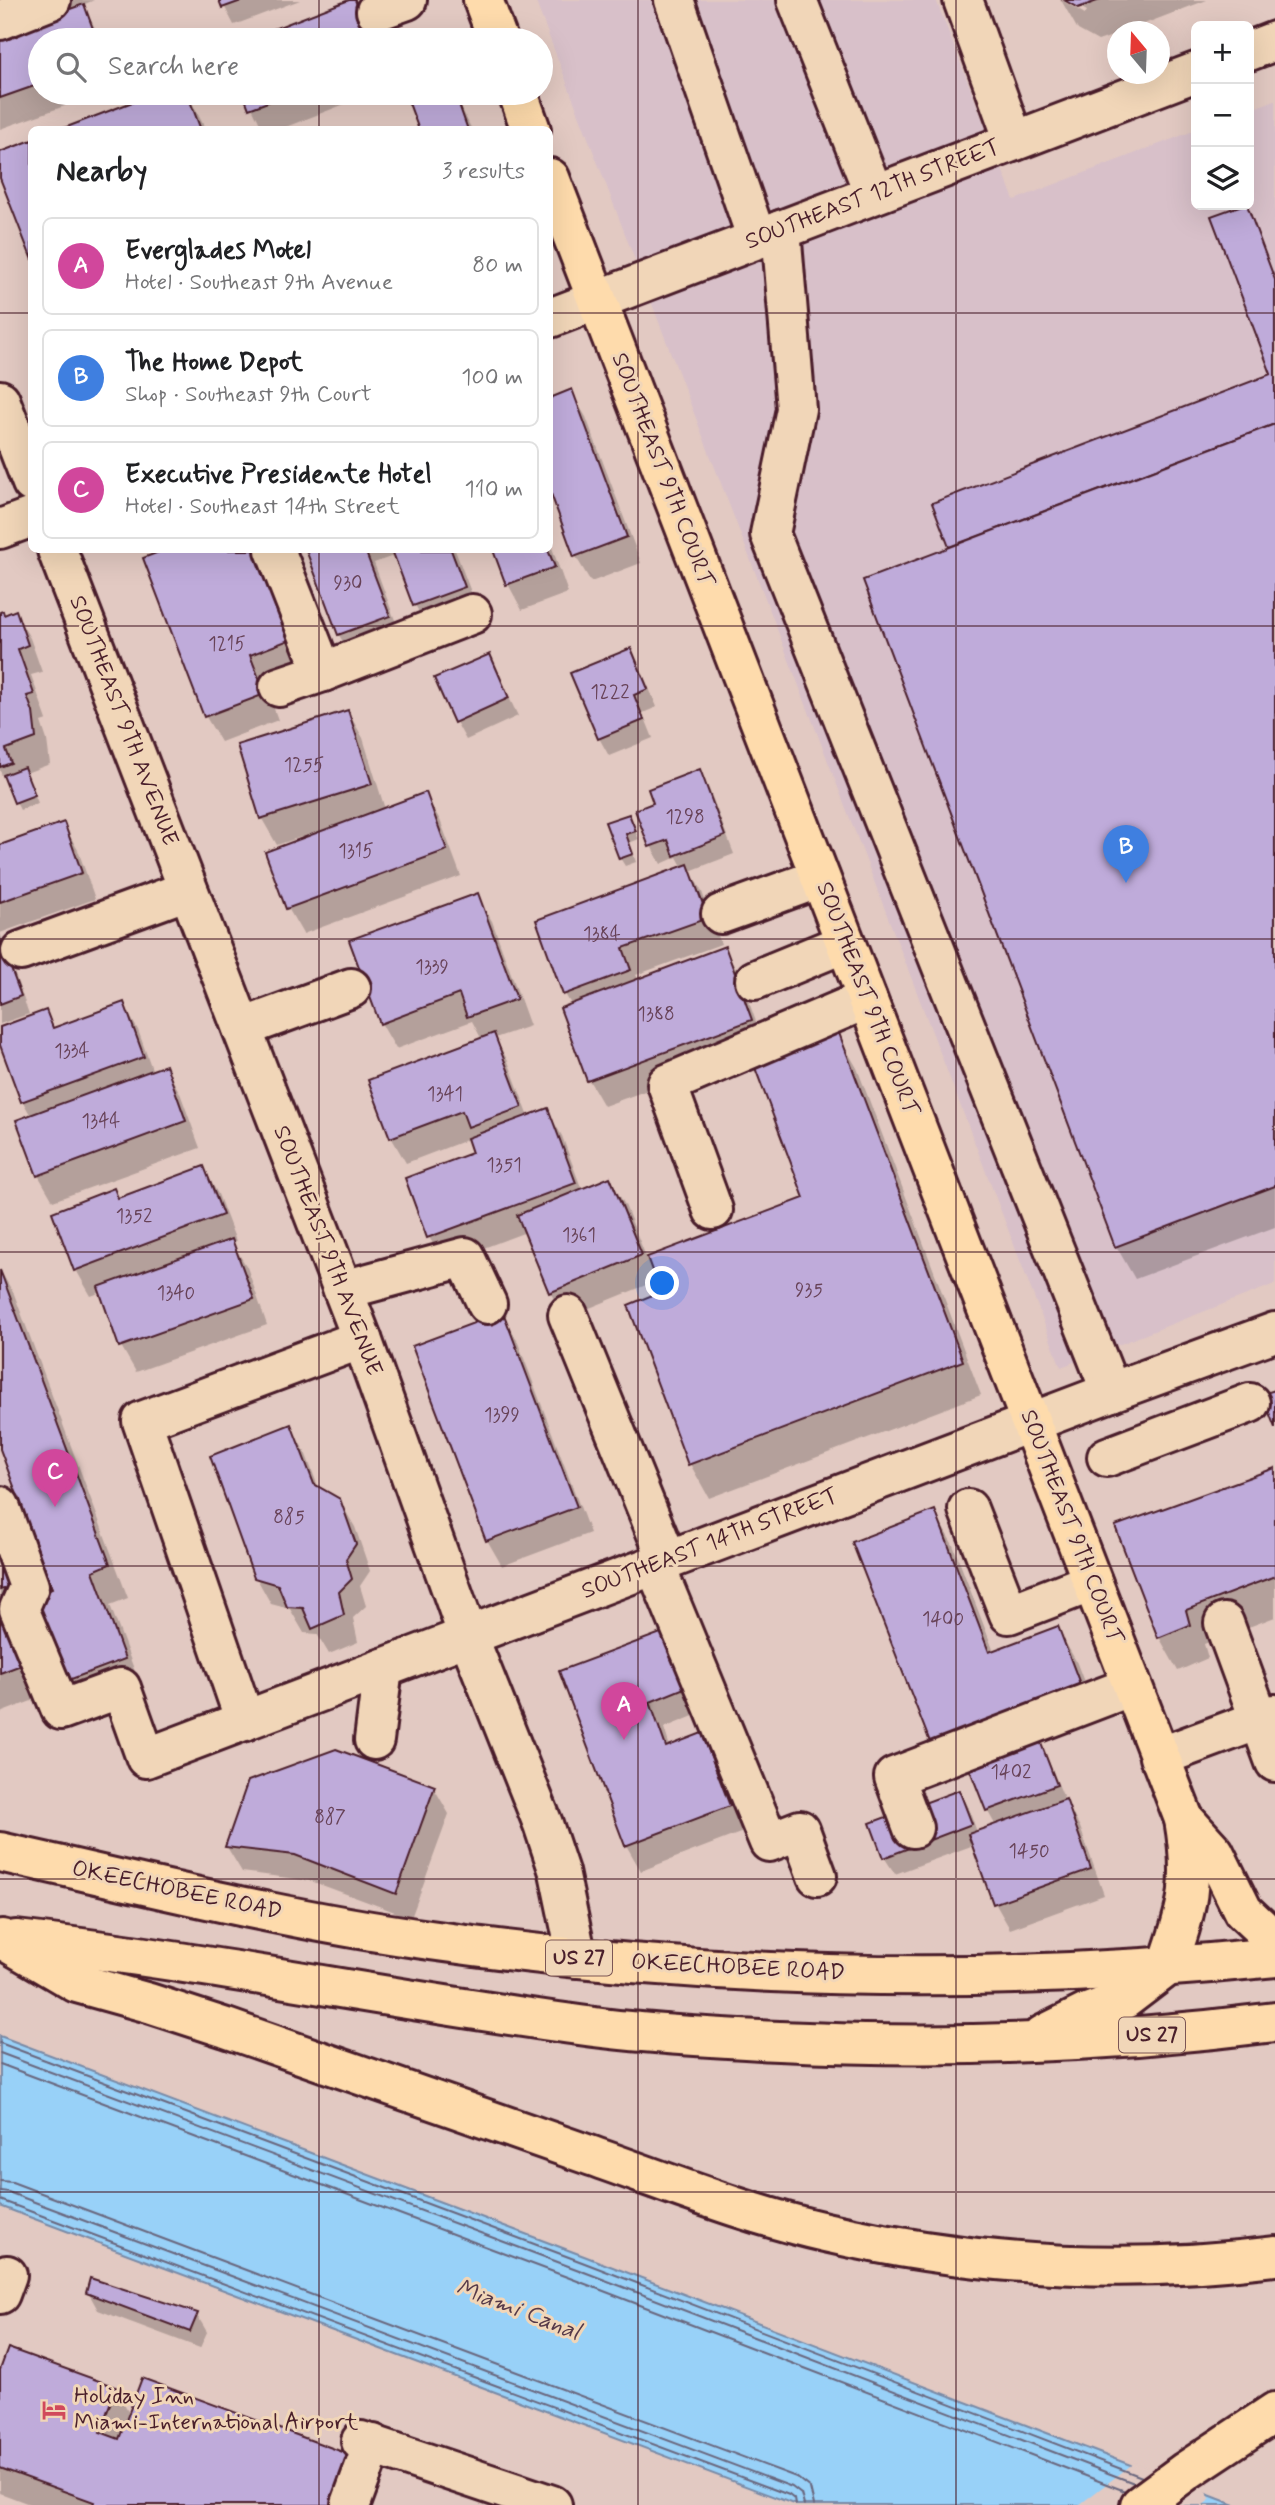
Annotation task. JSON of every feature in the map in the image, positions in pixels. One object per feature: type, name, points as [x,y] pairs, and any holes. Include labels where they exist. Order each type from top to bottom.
[{"type":"main road","points":[[482,0],[493,28]]},
{"type":"main road","points":[[522,105],[529,126]]},
{"type":"main road","name":"SOUTHEAST 9TH COURT","points":[[553,186],[1184,1819],[1190,1891],[1185,1915],[1167,1967]]},
{"type":"main road","name":"SOUTHEAST 9TH COURT","points":[[1184,1819],[1214,1852],[1243,1911],[1275,1941]]},
{"type":"main road","name":"OKEECHOBEE ROAD","points":[[0,1852],[217,1901],[358,1929],[577,1958],[713,1968],[854,1974],[1167,1967],[1275,1957]]},
{"type":"main road","points":[[1,1939],[77,1983],[201,2019],[717,2200],[824,2232],[954,2256],[1035,2263],[1162,2266],[1275,2256]]},
{"type":"main road","name":"US 27","points":[[1,1939],[106,1950],[602,2028],[684,2036],[859,2045],[1028,2042],[1161,2034],[1275,2022]]},
{"type":"main road","points":[[1028,2042],[1087,2013],[1125,1999],[1167,1967]]},
{"type":"main road","points":[[1140,2505],[1275,2412]]},
{"type":"street","points":[[0,20],[51,0]]},
{"type":"street","points":[[674,0],[769,234],[796,410],[770,534],[1124,1387],[1158,1438]]},
{"type":"street","points":[[797,0],[874,194]]},
{"type":"street","points":[[963,0],[1014,141]]},
{"type":"street","name":"SOUTHEAST 12TH STREET","points":[[553,317],[1191,74]]},
{"type":"street","points":[[0,400],[28,473]]},
{"type":"street","points":[[0,529],[28,518]]},
{"type":"street","name":"SOUTHEAST 9TH AVENUE","points":[[58,553],[362,1339],[468,1636],[543,1824],[562,1883],[577,1958]]},
{"type":"street","points":[[276,553],[323,672]]},
{"type":"street","points":[[279,687],[472,614]]},
{"type":"street","points":[[721,914],[820,878]]},
{"type":"street","points":[[21,951],[188,890]]},
{"type":"street","points":[[755,980],[845,943]]},
{"type":"street","points":[[242,1028],[351,988]]},
{"type":"street","points":[[713,1210],[667,1084],[867,999]]},
{"type":"street","points":[[343,1290],[465,1257],[487,1304]]},
{"type":"street","points":[[568,1315],[769,1842],[800,1830],[817,1875]]},
{"type":"street","name":"SOUTHEAST 14TH STREET","points":[[0,1506],[29,1586],[12,1611],[61,1710],[121,1688],[146,1758],[1275,1332]]},
{"type":"street","points":[[245,1721],[142,1422],[362,1339]]},
{"type":"street","points":[[1107,1458],[1250,1403]]},
{"type":"street","points":[[968,1509],[1009,1614],[1092,1582]]},
{"type":"street","points":[[1224,1623],[1267,1717],[1275,1762]]},
{"type":"street","points":[[374,1740],[383,1668]]},
{"type":"street","points":[[913,1828],[894,1777],[1132,1686]]},
{"type":"street","points":[[1158,1757],[1267,1717]]},
{"type":"street","points":[[351,2504],[367,2442],[552,2505]]},
{"type":"shaded area","points":[[535,0],[936,0],[1014,200],[1191,132],[1191,210],[1254,210],[1254,108],[1275,100],[1275,1284],[1061,1367],[553,47],[553,28],[546,28]]},
{"type":"water","name":"Miami Canal","points":[[0,2036],[1235,2505],[796,2505],[0,2206]]},
{"type":"pier","points":[[1134,2463],[1203,2489],[1211,2499],[1203,2505],[1079,2505]]},
{"type":"building","points":[[219,0],[244,0],[222,8]]},
{"type":"building","points":[[355,0],[366,28],[276,28]]},
{"type":"building","points":[[1064,0],[1100,0],[1078,8]]},
{"type":"building","points":[[84,4],[93,28],[28,28],[28,88],[0,98],[0,34]]},
{"type":"building","points":[[125,105],[192,105],[199,126],[69,126]]},
{"type":"building","points":[[410,105],[459,105],[467,126],[418,126]]},
{"type":"building","points":[[28,142],[28,250],[0,178],[0,152]]},
{"type":"building","points":[[1228,210],[1249,210],[1275,280],[1275,424],[949,547],[932,503],[1271,374],[1211,216]]},
{"type":"building","points":[[572,389],[627,537],[574,557],[553,499],[553,397]]},
{"type":"building","points":[[1275,424],[1275,1186],[1115,1247],[863,580]]},
{"type":"building","points":[[156,553],[276,553],[307,633],[250,655],[265,694],[204,717],[143,558]]},
{"type":"building","points":[[307,553],[366,553],[390,616],[338,635]]},
{"type":"building","points":[[393,553],[452,553],[465,587],[413,606]]},
{"type":"building","points":[[494,553],[549,553],[555,567],[506,585]]},
{"type":"building","points":[[16,610],[28,645],[18,649],[34,694],[27,696],[33,712],[36,738],[6,749],[11,763],[0,767],[0,612],[3,611],[4,615]]},
{"type":"building","points":[[631,648],[648,689],[634,695],[644,720],[598,739],[570,673]]},
{"type":"building","points":[[490,654],[509,698],[454,723],[434,678]]},
{"type":"building","points":[[348,710],[372,784],[260,819],[237,745]]},
{"type":"building","points":[[24,767],[35,795],[14,803],[3,775]]},
{"type":"building","points":[[700,769],[725,836],[674,856],[668,840],[649,847],[635,810],[653,803],[648,789]]},
{"type":"building","points":[[426,792],[447,850],[286,909],[265,852]]},
{"type":"building","points":[[629,814],[636,831],[626,834],[633,854],[619,859],[605,822]]},
{"type":"building","points":[[64,822],[82,873],[0,902],[0,845]]},
{"type":"building","points":[[688,864],[708,918],[623,948],[631,970],[563,995],[536,920]]},
{"type":"building","points":[[478,893],[517,999],[467,1017],[459,994],[380,1024],[349,940]]},
{"type":"building","points":[[0,939],[21,996],[0,1004]]},
{"type":"building","points":[[725,946],[752,1020],[587,1081],[560,1008]]},
{"type":"building","points":[[124,1002],[144,1057],[21,1102],[0,1045],[0,1027],[46,1010],[53,1028]]},
{"type":"building","points":[[494,1033],[522,1107],[468,1127],[462,1111],[390,1138],[368,1080]]},
{"type":"building","points":[[839,1033],[963,1361],[688,1465],[628,1305],[660,1292],[647,1257],[804,1198],[754,1065]]},
{"type":"building","points":[[166,1065],[186,1121],[37,1176],[16,1120]]},
{"type":"building","points":[[548,1108],[576,1183],[427,1238],[405,1178],[472,1153],[467,1138]]},
{"type":"building","points":[[204,1166],[223,1215],[74,1271],[52,1212],[114,1188],[118,1198]]},
{"type":"building","points":[[610,1177],[642,1255],[549,1293],[517,1215]]},
{"type":"building","points":[[232,1239],[254,1299],[119,1347],[98,1287]]},
{"type":"building","points":[[0,1270],[110,1564],[93,1571],[125,1659],[66,1681],[34,1595],[52,1588],[0,1449]]},
{"type":"building","points":[[503,1312],[577,1507],[486,1541],[412,1346]]},
{"type":"building","points":[[1275,1390],[1275,1428],[1262,1394]]},
{"type":"building","points":[[291,1424],[314,1484],[340,1499],[356,1544],[346,1559],[352,1579],[339,1592],[344,1615],[312,1629],[303,1608],[287,1607],[278,1585],[254,1578],[210,1456]]},
{"type":"building","points":[[1275,1468],[1275,1576],[1186,1610],[1190,1625],[1158,1638],[1115,1526]]},
{"type":"building","points":[[935,1510],[989,1652],[1058,1626],[1080,1684],[930,1742],[852,1542]]},
{"type":"building","points":[[0,1546],[15,1585],[0,1590]]},
{"type":"building","points":[[0,1601],[24,1664],[0,1673]]},
{"type":"building","points":[[666,1631],[687,1687],[650,1702],[666,1747],[702,1733],[730,1806],[625,1846],[559,1671]]},
{"type":"building","points":[[1037,1733],[1057,1785],[986,1811],[966,1760]]},
{"type":"building","points":[[336,1749],[435,1786],[396,1894],[295,1855],[225,1847],[248,1781]]},
{"type":"building","points":[[959,1790],[972,1824],[883,1858],[870,1823]]},
{"type":"building","points":[[1066,1799],[1091,1869],[993,1904],[968,1834]]},
{"type":"building","points":[[90,2278],[198,2313],[190,2332],[86,2293]]},
{"type":"building","name":"Holiday Inn Miami-International Airport","points":[[8,2348],[116,2387],[100,2432],[119,2439],[142,2378],[351,2455],[354,2505],[93,2505],[94,2502],[0,2468],[0,2370]]},
{"type":"place","name":"The Home Depot","points":[[1126,883]]},
{"type":"place","name":"Executive Presidente Hotel","points":[[55,1507]]},
{"type":"place","name":"Everglades Motel","points":[[624,1740]]},
{"type":"place","name":"Holiday Inn Miami-International Airport","points":[[54,2410]]}]
